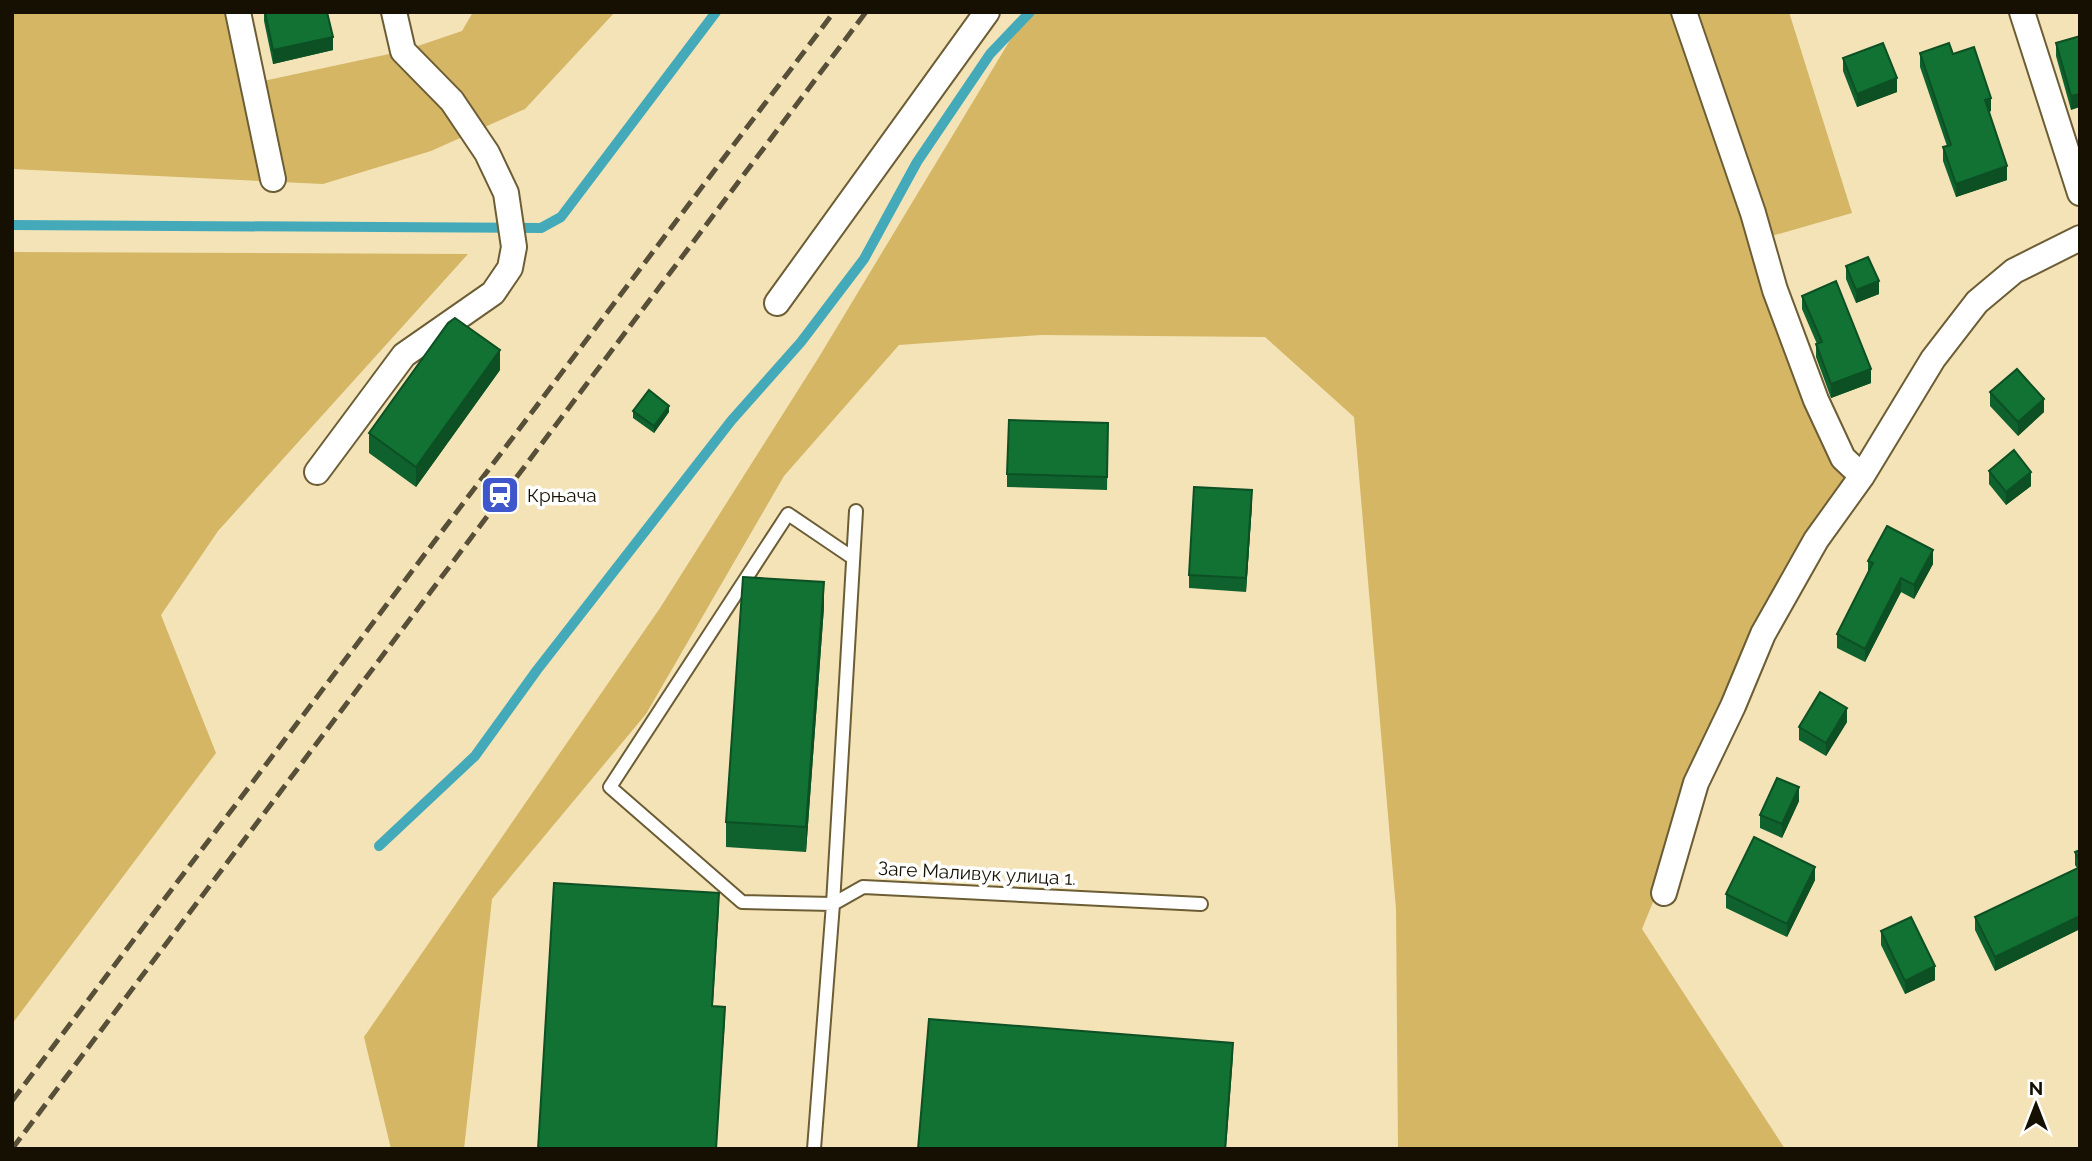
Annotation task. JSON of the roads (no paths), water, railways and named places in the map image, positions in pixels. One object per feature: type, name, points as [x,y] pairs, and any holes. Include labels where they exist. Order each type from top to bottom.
[{"type":"street","points":[[238,12],[274,179]]},
{"type":"street","points":[[317,472],[404,355],[493,293],[510,268],[514,247],[506,193],[487,153],[452,101],[403,51],[394,12]]},
{"type":"street","points":[[777,303],[987,12]]},
{"type":"street","points":[[1684,12],[1753,213],[1775,290],[1815,400],[1843,457],[1862,475]]},
{"type":"street","points":[[2022,12],[2080,193]]},
{"type":"street","points":[[1664,893],[1696,783],[1733,706],[1763,634],[1816,540],[1862,475],[1933,359],[1977,302],[2014,271],[2080,239]]},
{"type":"lane","points":[[814,1149],[833,904],[856,510]]},
{"type":"lane","points":[[833,904],[742,902],[610,787],[788,514],[853,558]]},
{"type":"lane","name":"Заге Маливук улица 1.","points":[[833,904],[863,887],[1201,904]]},
{"type":"waterway","points":[[12,225],[541,228],[561,217],[716,12]]},
{"type":"waterway","points":[[379,846],[475,756],[537,670],[731,421],[801,342],[864,259],[917,162],[990,54],[1030,12]]},
{"type":"railway","points":[[12,1101],[834,12]]},
{"type":"railway","points":[[12,1149],[866,12]]},
{"type":"place","name":"Крњача","points":[[500,495]]}]
